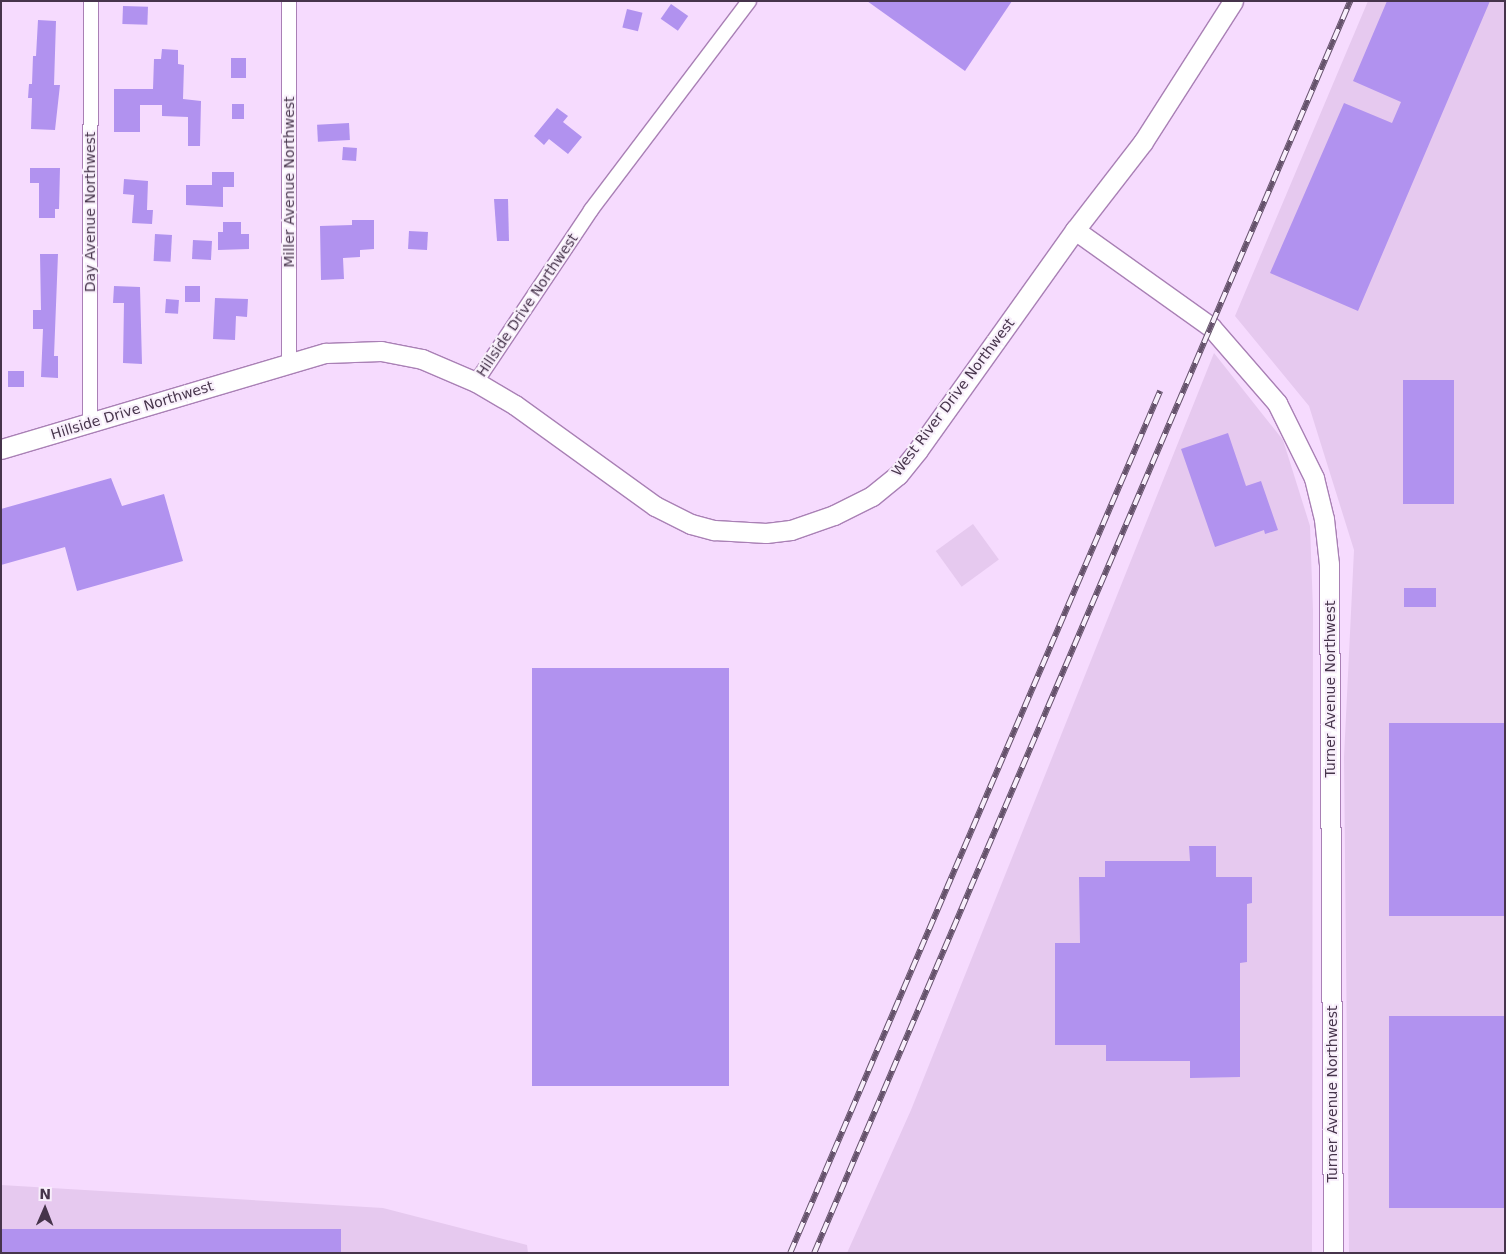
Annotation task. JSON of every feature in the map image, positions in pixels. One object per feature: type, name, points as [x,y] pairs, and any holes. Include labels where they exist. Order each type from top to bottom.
[{"type":"main road","name":"West River Drive Northwest","points":[[476,382],[515,405],[655,506],[691,524],[740,533],[791,530],[834,515],[872,496],[898,475],[1075,230],[1143,142],[1233,1]]},
{"type":"main road","name":"Turner Avenue Northwest","points":[[1075,230],[1211,327],[1277,403],[1314,478],[1324,519],[1329,564],[1333,1253]]},
{"type":"main road","name":"Hillside Drive Northwest","points":[[1,449],[326,353],[381,351],[422,359],[476,382]]},
{"type":"street","name":"Day Avenue Northwest","points":[[90,1],[90,422]]},
{"type":"street","name":"Miller Avenue Northwest","points":[[289,1],[289,363]]},
{"type":"street","name":"Hillside Drive Northwest","points":[[476,382],[591,210],[750,1]]},
{"type":"shaded area","points":[[1368,1],[1505,1],[1505,1253],[1349,1253],[1344,757],[1354,550],[1309,406],[1235,316]]},
{"type":"shaded area","points":[[1214,353],[1283,440],[1310,526],[1313,610],[1312,1253],[847,1253],[911,1110]]},
{"type":"shaded area","points":[[973,524],[999,560],[962,587],[936,551]]},
{"type":"shaded area","points":[[1,1185],[383,1208],[527,1245],[528,1253],[1,1253]]},
{"type":"building","points":[[867,1],[1012,1],[965,71]]},
{"type":"building","points":[[1387,1],[1490,1],[1358,311],[1270,273],[1344,103],[1392,123],[1401,102],[1353,81]]},
{"type":"building","points":[[671,4],[688,16],[678,31],[661,19]]},
{"type":"building","points":[[123,6],[148,7],[147,25],[122,24]]},
{"type":"building","points":[[627,9],[643,13],[638,31],[622,27]]},
{"type":"building","points":[[38,20],[56,21],[54,85],[60,85],[55,130],[31,129],[32,98],[28,98],[29,84],[32,84],[33,56],[36,56]]},
{"type":"building","points":[[162,49],[178,50],[178,64],[184,65],[183,99],[201,101],[200,146],[188,146],[188,117],[162,116],[162,105],[140,105],[140,132],[114,132],[114,89],[153,89],[154,59],[161,59]]},
{"type":"building","points":[[231,58],[246,58],[246,78],[231,78]]},
{"type":"building","points":[[232,104],[244,104],[244,119],[232,119]]},
{"type":"building","points":[[557,108],[568,116],[563,122],[582,137],[568,154],[549,139],[544,145],[534,136]]},
{"type":"building","points":[[349,123],[350,140],[318,142],[317,125]]},
{"type":"building","points":[[343,147],[357,148],[356,161],[342,160]]},
{"type":"building","points":[[30,168],[60,168],[59,209],[55,209],[55,218],[39,218],[39,183],[30,183]]},
{"type":"building","points":[[212,172],[234,172],[234,187],[223,187],[223,207],[186,205],[186,185],[212,185]]},
{"type":"building","points":[[124,179],[148,181],[147,210],[153,210],[152,224],[132,223],[134,195],[123,194]]},
{"type":"building","points":[[494,199],[508,199],[509,241],[497,241]]},
{"type":"building","points":[[352,220],[374,220],[374,249],[360,250],[360,257],[343,258],[344,279],[321,280],[320,226],[352,225]]},
{"type":"building","points":[[223,222],[241,222],[241,234],[249,234],[249,249],[218,250],[218,232],[223,232]]},
{"type":"building","points":[[409,231],[428,232],[427,250],[408,249]]},
{"type":"building","points":[[155,234],[172,235],[171,262],[154,261]]},
{"type":"building","points":[[193,240],[212,241],[211,260],[192,259]]},
{"type":"building","points":[[40,254],[58,254],[54,356],[58,356],[58,378],[41,377],[43,329],[33,329],[33,310],[41,310]]},
{"type":"building","points":[[114,286],[140,287],[142,364],[123,363],[124,303],[113,303]]},
{"type":"building","points":[[185,286],[200,286],[200,302],[185,302]]},
{"type":"building","points":[[215,298],[248,299],[247,317],[236,316],[235,340],[213,339]]},
{"type":"building","points":[[166,299],[179,300],[178,314],[165,313]]},
{"type":"building","points":[[8,371],[24,371],[24,387],[8,387]]},
{"type":"building","points":[[1403,380],[1454,380],[1454,504],[1403,504]]},
{"type":"building","points":[[1228,433],[1246,486],[1261,481],[1278,530],[1265,534],[1264,530],[1215,547],[1181,449]]},
{"type":"building","points":[[111,478],[122,506],[164,494],[183,561],[77,591],[65,547],[1,565],[1,509]]},
{"type":"building","points":[[1404,588],[1436,588],[1436,607],[1404,607]]},
{"type":"building","points":[[532,668],[729,668],[729,1086],[532,1086]]},
{"type":"building","points":[[1389,723],[1505,723],[1505,916],[1389,916]]},
{"type":"building","points":[[1189,846],[1216,846],[1216,877],[1252,877],[1252,903],[1247,904],[1247,962],[1240,963],[1240,1077],[1190,1078],[1190,1061],[1106,1061],[1106,1045],[1055,1045],[1055,943],[1080,943],[1079,877],[1105,877],[1105,861],[1190,861]]},
{"type":"building","points":[[1389,1016],[1505,1016],[1505,1208],[1389,1208]]},
{"type":"building","points":[[1,1229],[341,1229],[341,1253],[1,1253]]},
{"type":"railway","points":[[814,1253],[1350,1]]},
{"type":"railway","points":[[790,1253],[1160,391]]}]
